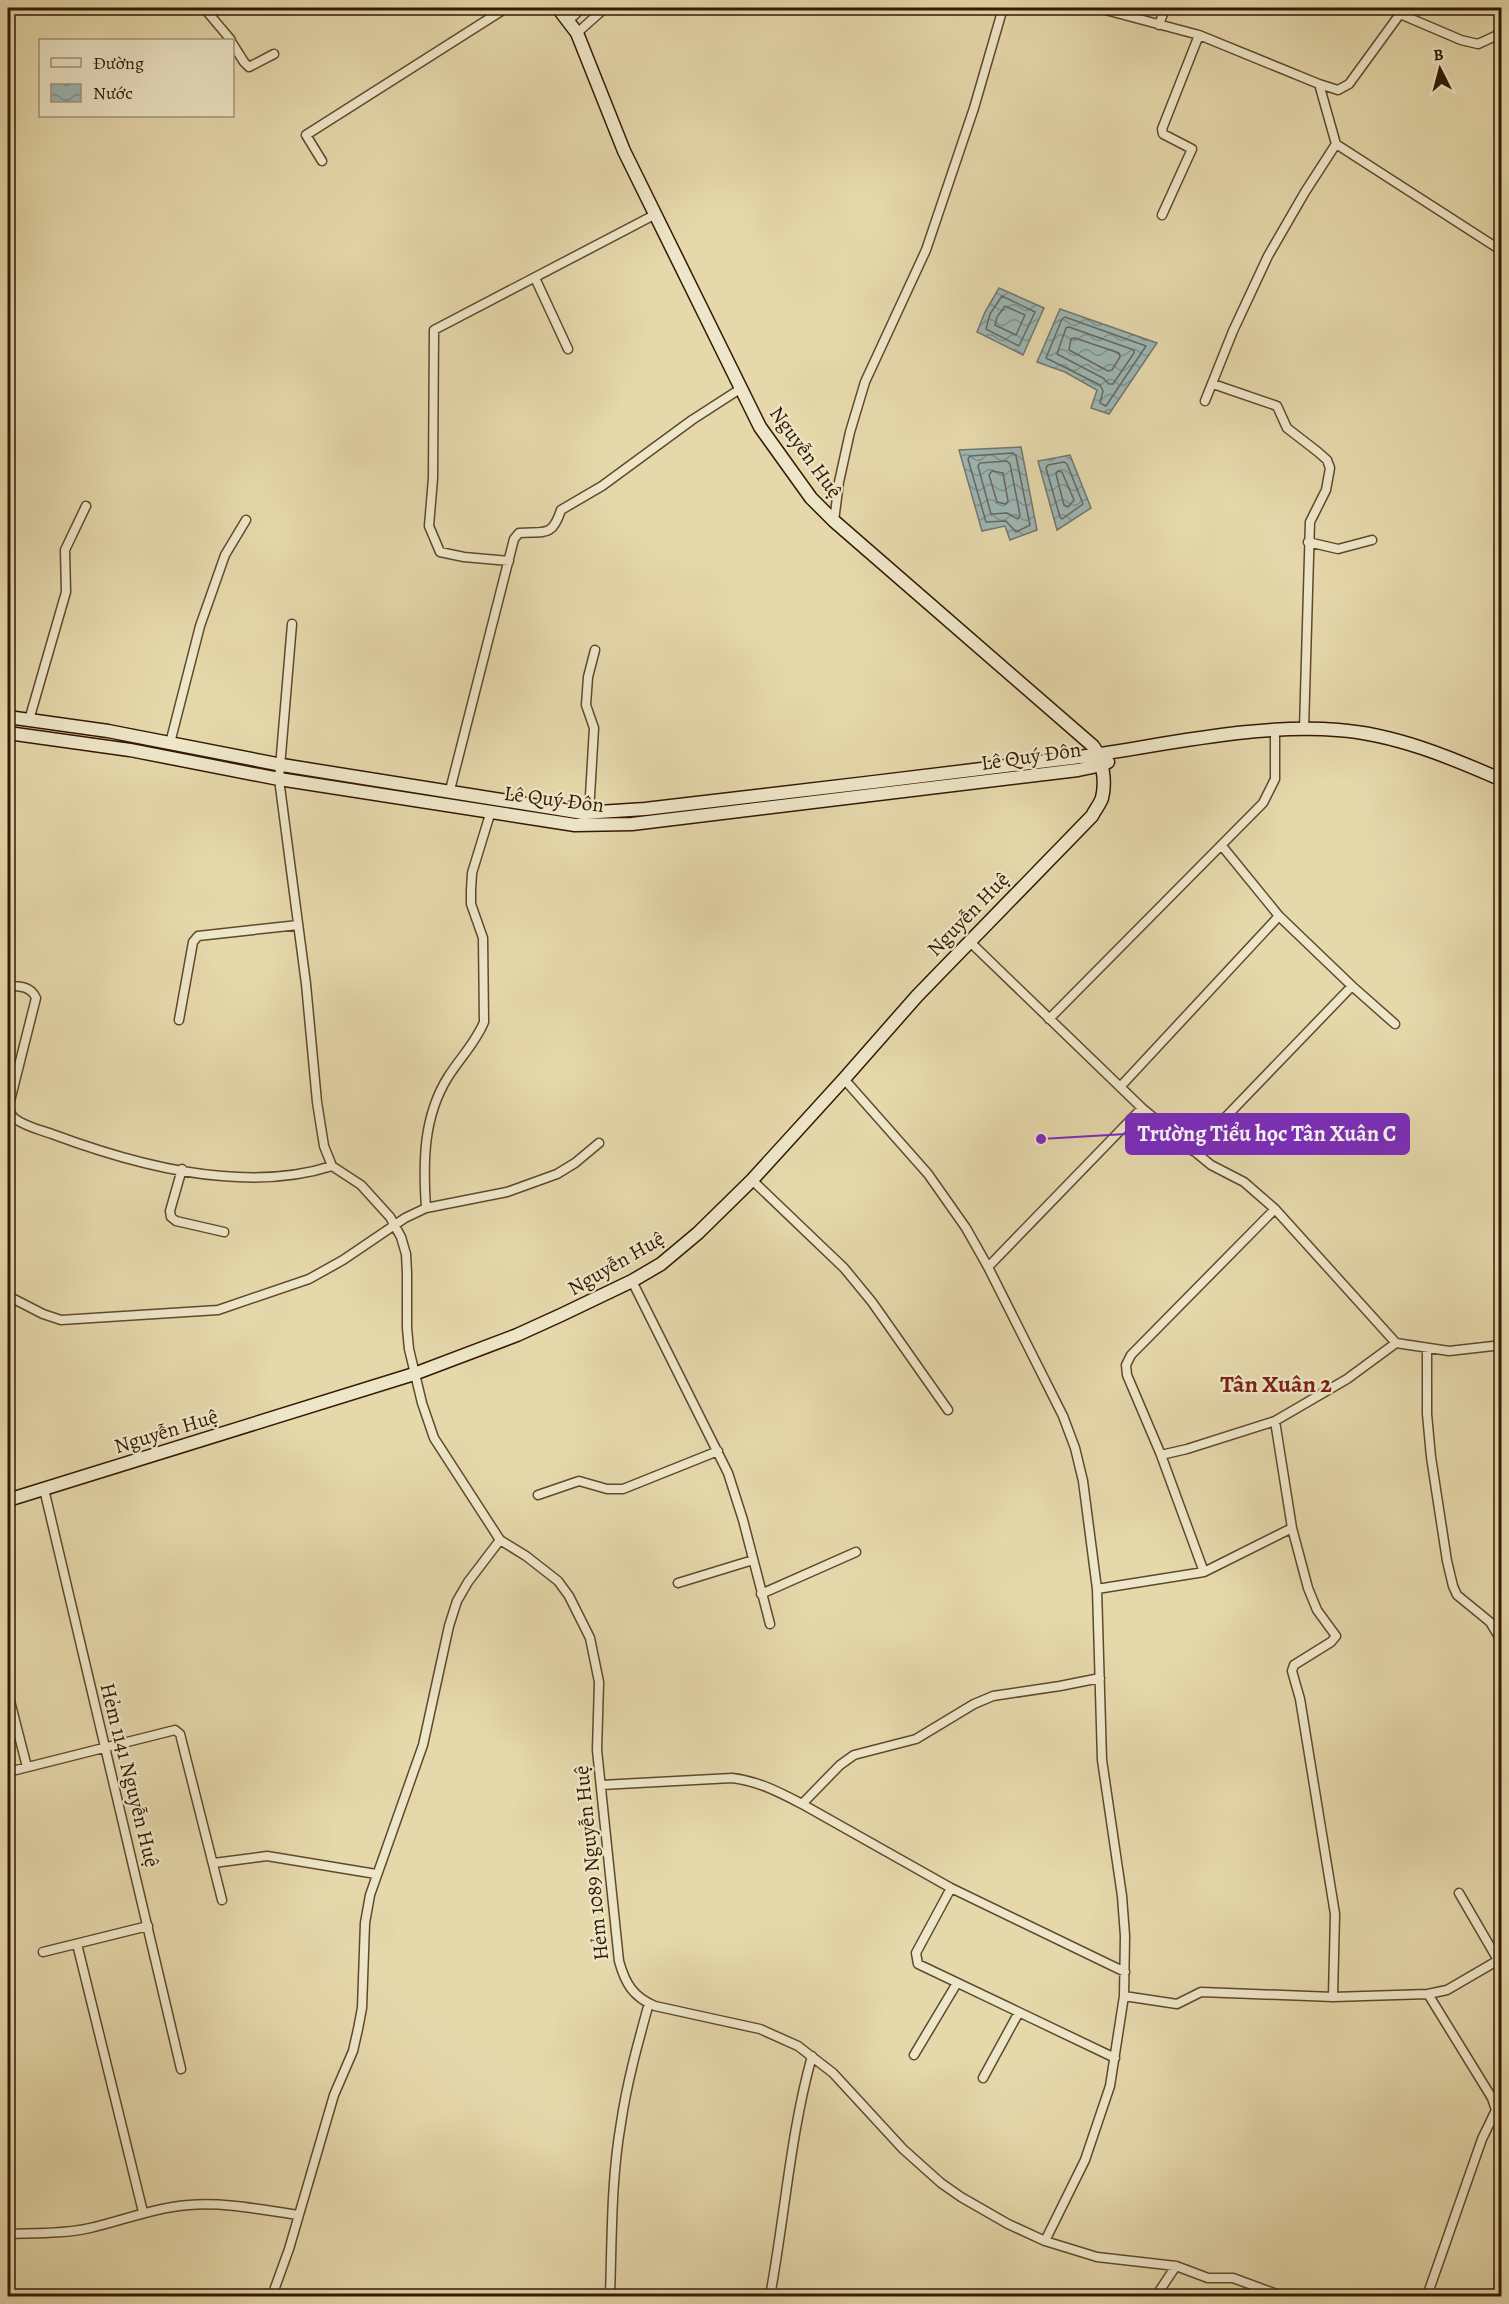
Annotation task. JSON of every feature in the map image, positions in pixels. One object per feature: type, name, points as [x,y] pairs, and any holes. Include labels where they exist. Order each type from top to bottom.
[{"type":"main road","name":"Nguyễn Huệ","points":[[8,1500],[414,1374],[517,1335],[632,1281],[661,1264],[688,1242],[752,1180],[917,996],[1092,816],[1102,800],[1101,760],[1087,740],[974,645],[834,521],[811,498],[766,436],[740,389],[624,151],[577,33],[558,8]]},
{"type":"main road","name":"Lê Quý Đôn","points":[[8,717],[108,731],[282,765],[589,813],[1101,760]]},
{"type":"main road","name":"Lê Quý Đôn","points":[[8,733],[130,750],[279,779],[575,825],[596,826],[632,824],[924,790],[1101,760],[1129,748],[1237,734],[1304,729],[1364,733],[1403,743],[1502,780]]},
{"type":"main road","points":[[757,796],[759,809]]},
{"type":"street","points":[[204,8],[230,39]]},
{"type":"street","points":[[322,161],[306,135],[506,8]]},
{"type":"street","points":[[568,21],[582,8]]},
{"type":"street","points":[[577,33],[605,8]]},
{"type":"street","points":[[834,521],[850,432],[865,382],[926,250],[974,108],[1003,8]]},
{"type":"street","points":[[1098,8],[1199,35],[1338,90],[1349,84],[1402,11],[1461,40],[1478,44],[1502,33]]},
{"type":"street","points":[[1159,25],[1165,8]]},
{"type":"street","points":[[1162,215],[1192,149],[1167,137],[1163,134],[1162,129],[1199,35]]},
{"type":"street","points":[[234,46],[243,62],[249,67],[274,54]]},
{"type":"street","points":[[1318,84],[1336,144],[1502,250]]},
{"type":"street","points":[[1205,401],[1233,331],[1268,256],[1336,144]]},
{"type":"street","points":[[509,561],[464,557],[440,552],[432,536],[429,526],[433,467],[434,330],[656,214]]},
{"type":"street","points":[[535,278],[568,349]]},
{"type":"street","points":[[1213,384],[1277,406],[1287,428],[1327,460],[1330,468],[1330,477],[1310,522],[1308,542],[1304,729]]},
{"type":"street","points":[[450,790],[514,539],[519,533],[545,533],[552,529],[558,521],[561,510],[602,486],[692,420],[740,389]]},
{"type":"street","points":[[29,720],[66,591],[65,550],[86,506]]},
{"type":"street","points":[[170,743],[200,626],[225,555],[246,520]]},
{"type":"street","points":[[1308,542],[1345,548],[1372,540]]},
{"type":"street","points":[[8,986],[26,987],[36,998],[9,1105],[12,1116],[39,1130],[107,1153],[220,1176],[249,1177],[316,1171],[332,1166],[324,1146],[316,1102],[306,984],[290,847],[279,779],[282,765],[292,624]]},
{"type":"street","points":[[589,813],[594,728],[586,705],[588,677],[595,650]]},
{"type":"street","points":[[1049,1019],[1263,803],[1275,779],[1275,731]]},
{"type":"street","points":[[426,1208],[423,1169],[429,1126],[447,1080],[480,1032],[484,1022],[483,938],[471,904],[471,890],[472,873],[490,811]]},
{"type":"street","points":[[1222,846],[1279,916],[1395,1024]]},
{"type":"street","points":[[1120,1087],[1279,916]]},
{"type":"street","points":[[179,1020],[193,942],[198,936],[298,925]]},
{"type":"street","points":[[969,941],[1142,1108],[1211,1165],[1244,1182],[1275,1209],[1396,1343],[1449,1351],[1502,1345]]},
{"type":"street","points":[[1193,1151],[1352,986]]},
{"type":"street","points":[[844,1079],[928,1173],[966,1228],[1063,1416],[1075,1448],[1083,1481],[1096,1588],[1102,1760],[1122,1896],[1124,1996],[1110,2086],[1085,2160],[1045,2241]]},
{"type":"street","points":[[988,1267],[1142,1108]]},
{"type":"street","points":[[8,1296],[43,1314],[61,1320],[218,1310],[309,1279],[343,1260],[394,1225],[426,1208],[530,1185],[575,1163],[599,1143]]},
{"type":"street","name":"Hẻm 1089 Nguyễn Huệ","points":[[332,1166],[362,1185],[390,1217],[406,1254],[407,1328],[414,1374],[435,1438],[500,1540],[526,1556],[558,1581],[569,1596],[590,1638],[599,1683],[597,1750],[618,1961],[626,1983],[633,1992],[649,2003],[760,2029],[798,2046],[833,2073],[903,2149],[941,2183],[984,2211],[1045,2241],[1097,2257],[1176,2266],[1208,2278],[1233,2278],[1282,2296]]},
{"type":"street","points":[[182,1169],[170,1211],[171,1217],[176,1221],[224,1232]]},
{"type":"street","points":[[752,1180],[844,1268],[872,1302],[948,1410]]},
{"type":"street","points":[[1204,1572],[1161,1455],[1127,1375],[1126,1365],[1128,1360],[1275,1209]]},
{"type":"street","points":[[632,1281],[718,1451],[735,1492],[770,1624]]},
{"type":"street","points":[[1161,1455],[1275,1421],[1347,1379],[1396,1343]]},
{"type":"street","points":[[1427,1349],[1427,1414],[1431,1457],[1453,1586],[1457,1595],[1490,1622],[1502,1642]]},
{"type":"street","points":[[1275,1421],[1292,1528],[1313,1602],[1336,1636],[1331,1642],[1294,1665],[1292,1671],[1300,1699],[1335,1914],[1334,1996]]},
{"type":"street","points":[[538,1495],[579,1481],[607,1489],[623,1489],[718,1451]]},
{"type":"street","name":"Hẻm 1141 Nguyễn Huệ","points":[[44,1489],[181,2070]]},
{"type":"street","points":[[1096,1588],[1204,1572],[1292,1528]]},
{"type":"street","points":[[272,2296],[289,2249],[334,2095],[352,2051],[358,2029],[363,1981],[365,1923],[376,1874],[423,1745],[442,1651],[457,1601],[482,1561],[500,1540]]},
{"type":"street","points":[[761,1593],[856,1552]]},
{"type":"street","points":[[678,1583],[753,1560]]},
{"type":"street","points":[[802,1804],[840,1765],[854,1755],[916,1739],[993,1695],[1100,1678]]},
{"type":"street","points":[[8,1693],[27,1767]]},
{"type":"street","points":[[8,1772],[173,1730],[179,1732],[222,1900]]},
{"type":"street","points":[[601,1785],[732,1778],[750,1780],[768,1786],[951,1888],[1125,1972]]},
{"type":"street","points":[[214,1863],[267,1856],[376,1874]]},
{"type":"street","points":[[951,1888],[915,1957],[921,1966],[1115,2058]]},
{"type":"street","points":[[1124,1996],[1177,2004],[1201,1992],[1334,1996],[1428,1994],[1447,1990],[1500,1962],[1459,1893]]},
{"type":"street","points":[[43,1952],[148,1926]]},
{"type":"street","points":[[77,1944],[143,2212]]},
{"type":"street","points":[[914,2055],[957,1983]]},
{"type":"street","points":[[1427,2296],[1482,2139],[1496,2110],[1492,2098],[1428,1994]]},
{"type":"street","points":[[610,2296],[616,2157],[620,2124],[649,2003]]},
{"type":"street","points":[[983,2078],[1019,2012]]},
{"type":"street","points":[[770,2296],[783,2226],[793,2140],[812,2056]]},
{"type":"street","points":[[8,2234],[73,2231],[91,2228],[143,2212],[207,2204],[242,2206],[299,2215]]},
{"type":"street","points":[[1156,2296],[1176,2266]]},
{"type":"water","points":[[999,288],[1044,308],[1023,355],[977,332]]},
{"type":"water","points":[[1060,309],[1157,343],[1109,414],[1091,408],[1097,390],[1065,372],[1037,362]]},
{"type":"water","points":[[1021,447],[1037,530],[1010,540],[1005,526],[982,531],[959,450]]},
{"type":"water","points":[[1070,455],[1091,508],[1057,530],[1038,461]]},
{"type":"place","name":"Trường Tiểu học Tân Xuân C","points":[[1041,1139]]},
{"type":"district","name":"Tân Xuân 2","points":[[1276,1384]]}]
